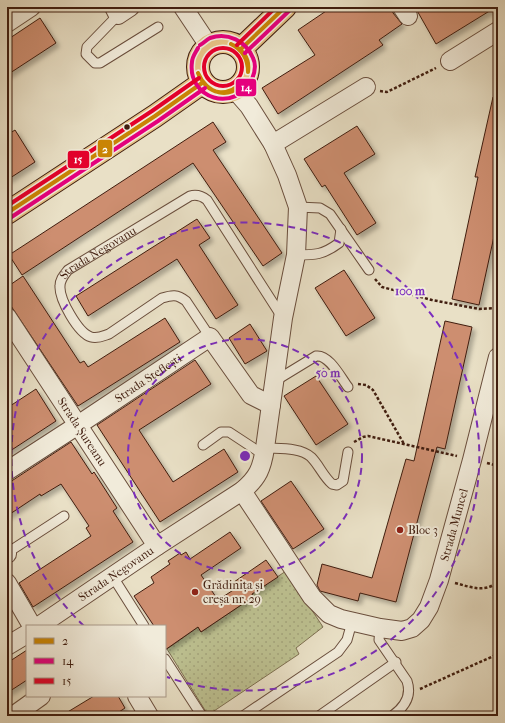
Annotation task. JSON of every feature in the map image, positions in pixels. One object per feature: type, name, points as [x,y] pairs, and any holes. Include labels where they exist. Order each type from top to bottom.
[{"type":"main road","points":[[240,49],[285,7]]},
{"type":"main road","points":[[225,42],[231,43],[240,49],[247,59],[248,71],[244,82],[235,90],[229,92],[218,92],[212,90],[202,83],[199,77],[197,63],[199,56],[209,46],[214,43],[225,42]]},
{"type":"main road","points":[[7,214],[202,83]]},
{"type":"street","points":[[7,23],[31,7]]},
{"type":"street","points":[[183,7],[209,46]]},
{"type":"street","points":[[450,61],[498,31]]},
{"type":"street","points":[[272,144],[366,87]]},
{"type":"street","name":"Strada Negovanu","points":[[43,625],[58,621],[113,577],[157,546],[242,491],[251,484],[258,475],[261,467],[265,451],[283,318],[296,255],[298,207],[288,175],[272,144],[249,106],[235,90]]},
{"type":"street","name":"Strada Șureanu","points":[[7,317],[157,546]]},
{"type":"street","points":[[210,336],[251,395],[271,405]]},
{"type":"street","name":"Strada Steflești","points":[[7,470],[78,425],[210,336]]},
{"type":"street","name":"Strada Muncel","points":[[242,491],[312,597],[330,614],[352,622],[380,628],[402,631],[412,628],[421,620],[429,607],[440,580],[498,356]]},
{"type":"street","points":[[7,583],[31,625]]},
{"type":"street","points":[[7,646],[26,635]]},
{"type":"street","points":[[13,716],[40,697]]},
{"type":"street","points":[[138,697],[149,716]]},
{"type":"lane","points":[[121,10],[87,47],[86,54],[95,63],[100,62],[158,27]]},
{"type":"lane","name":"Strada Negovanu","points":[[210,336],[186,300],[181,296],[171,295],[162,298],[109,334],[93,338],[80,330],[60,294],[62,277],[68,270],[190,196],[195,195],[207,200],[283,318]]},
{"type":"lane","points":[[298,207],[320,208],[330,214],[369,270]]},
{"type":"lane","points":[[296,255],[311,255],[327,252],[339,243],[341,229]]},
{"type":"lane","points":[[275,381],[316,356],[321,356],[327,359],[348,387]]},
{"type":"lane","points":[[203,445],[221,432],[229,432],[265,451],[298,450],[311,458],[326,479],[332,484],[337,485],[343,481],[348,452]]},
{"type":"lane","points":[[7,554],[64,516]]},
{"type":"lane","points":[[113,577],[143,625]]},
{"type":"lane","points":[[244,716],[338,652],[347,640],[352,622]]},
{"type":"lane","points":[[380,628],[379,640],[408,680],[409,687],[409,694],[405,703],[399,712],[392,716]]},
{"type":"lane","points":[[166,661],[202,716]]},
{"type":"lane","points":[[319,716],[396,662]]},
{"type":"path","points":[[366,87],[387,92],[450,61]]},
{"type":"path","points":[[369,270],[378,284],[388,289],[479,309],[498,308]]},
{"type":"path","points":[[348,387],[361,383],[373,390],[404,444]]},
{"type":"path","points":[[348,452],[351,445],[363,437],[368,436],[472,460]]},
{"type":"path","points":[[440,580],[480,590],[486,589],[498,582]]},
{"type":"path","points":[[409,694],[498,654]]},
{"type":"green space","points":[[286,571],[323,627],[296,648],[299,654],[208,715],[167,649],[198,627],[201,632],[253,597],[252,594]]},
{"type":"building","points":[[332,7],[392,7],[393,13],[402,24],[379,40],[383,45],[278,114],[262,88],[315,55],[298,30]]},
{"type":"building","points":[[415,7],[496,7],[436,44]]},
{"type":"building","points":[[40,18],[56,43],[7,75],[7,40]]},
{"type":"building","points":[[493,97],[498,98],[498,218],[479,305],[452,299],[478,177],[475,177]]},
{"type":"building","points":[[213,122],[226,142],[213,150],[282,253],[263,266],[193,163],[22,275],[9,255]]},
{"type":"building","points":[[357,126],[375,154],[344,173],[376,223],[357,235],[325,185],[322,187],[304,159]]},
{"type":"building","points":[[15,130],[35,162],[7,180],[7,135]]},
{"type":"building","points":[[197,219],[210,238],[199,245],[238,305],[216,319],[177,259],[88,316],[76,296]]},
{"type":"building","points":[[344,270],[375,318],[346,336],[315,288]]},
{"type":"building","points":[[23,276],[80,363],[84,361],[88,367],[165,318],[180,342],[78,406],[7,300],[7,287]]},
{"type":"building","points":[[445,321],[472,327],[445,449],[437,447],[396,602],[360,593],[358,601],[320,591],[317,585],[322,564],[372,578],[406,459],[414,461]]},
{"type":"building","points":[[250,324],[267,351],[245,364],[229,338]]},
{"type":"building","points":[[195,360],[211,384],[139,430],[173,482],[224,449],[238,472],[160,522],[97,425]]},
{"type":"building","points":[[316,376],[348,424],[316,445],[284,396]]},
{"type":"building","points":[[36,389],[56,421],[7,453],[7,408]]},
{"type":"building","points":[[71,442],[92,474],[94,472],[117,508],[113,511],[133,542],[33,607],[19,583],[91,536],[86,528],[89,526],[61,484],[41,496],[40,494],[7,516],[7,484]]},
{"type":"building","points":[[291,481],[324,529],[293,549],[261,501]]},
{"type":"building","name":"Grădinița și creșa nr. 29","points":[[230,532],[241,548],[201,575],[218,600],[238,587],[234,582],[266,560],[278,577],[252,594],[253,597],[201,632],[198,627],[166,649],[166,625],[153,625],[134,596],[154,583],[151,577],[170,564],[168,561],[180,553],[181,555],[186,552],[190,559]]},
{"type":"building","points":[[26,651],[26,681],[7,693],[7,663]]},
{"type":"building","points":[[92,697],[119,697],[125,708],[113,716],[61,716]]},
{"type":"transit line","name":"15","points":[[237,45],[276,7]]},
{"type":"transit line","name":"2","points":[[241,49],[285,7]]},
{"type":"transit line","name":"14","points":[[245,53],[289,11]]},
{"type":"transit line","name":"14","points":[[198,48],[192,60],[192,75],[197,85],[204,93],[214,98],[224,99],[235,96],[244,90],[252,79],[255,68],[253,58],[246,47],[236,39],[223,36],[210,38],[200,45]]},
{"type":"transit line","name":"2","points":[[231,44],[245,55],[248,63],[248,72]]},
{"type":"transit line","name":"2","points":[[231,44],[239,49],[244,55],[248,72]]},
{"type":"transit line","name":"15","points":[[219,48],[227,48],[234,51],[239,56],[242,67],[239,78],[234,83],[227,86],[219,86],[212,83],[207,78],[204,71],[204,63],[207,56],[212,51],[219,48]]},
{"type":"transit line","name":"2","points":[[198,73],[202,81],[207,86],[218,92],[231,90],[244,81]]},
{"type":"transit line","name":"2","points":[[198,73],[207,86],[212,90],[219,92],[225,93],[232,91],[238,88],[244,81]]},
{"type":"transit line","name":"15","points":[[7,206],[152,111],[199,78]]},
{"type":"transit line","name":"2","points":[[7,213],[155,116],[202,83]]},
{"type":"transit line","name":"14","points":[[10,218],[158,121],[205,88]]},
{"type":"place","name":"Bloc 3","points":[[400,530]]},
{"type":"place","name":"Grădinița și creșa nr. 29","points":[[195,592]]}]
